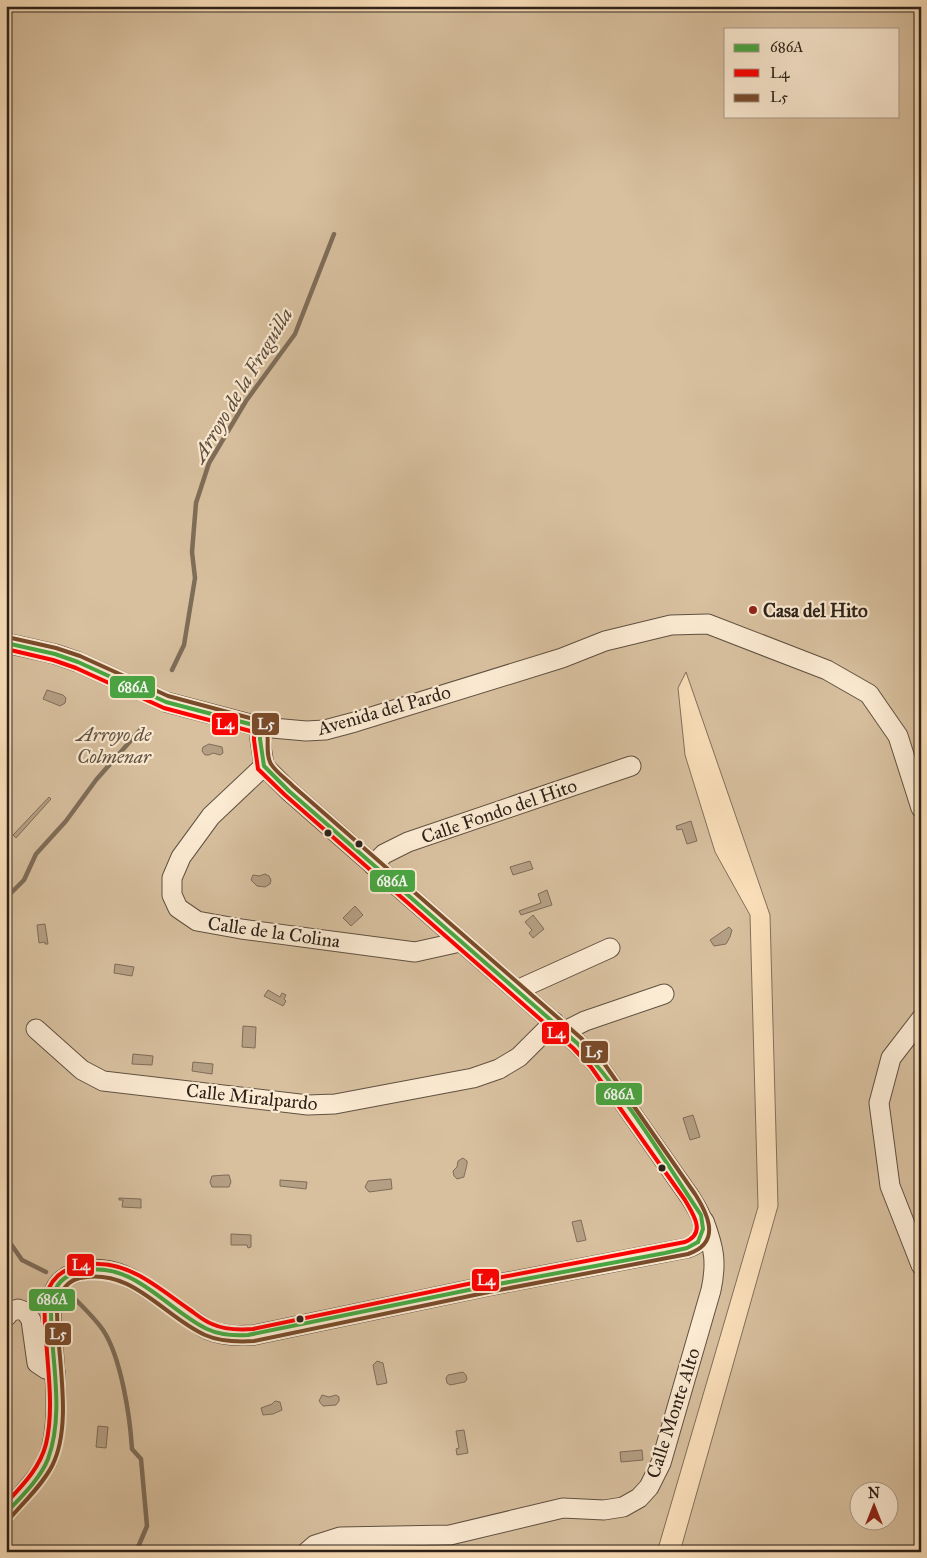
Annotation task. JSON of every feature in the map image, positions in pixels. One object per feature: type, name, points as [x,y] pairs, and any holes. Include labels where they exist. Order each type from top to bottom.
[{"type":"street","name":"Avenida del Pardo","points":[[6,643],[54,654],[78,662],[166,702],[261,728],[306,732],[325,730],[562,658],[605,641],[671,625],[708,624],[827,670],[869,694],[898,736],[921,808]]},
{"type":"street","points":[[261,728],[260,739],[264,766]]},
{"type":"street","name":"Calle Monte Alto","points":[[264,766],[296,798],[560,1027],[596,1063],[701,1215],[714,1254],[715,1272],[661,1463],[649,1487],[639,1498],[623,1506],[604,1510],[563,1508],[450,1535],[340,1537],[315,1545],[307,1552]]},
{"type":"street","name":"Calle de la Colina","points":[[264,766],[210,816],[181,856],[172,878],[172,895],[178,908],[197,921],[241,929],[416,952],[460,942]]},
{"type":"street","name":"Calle Fondo del Hito","points":[[373,865],[384,854],[408,842],[631,766]]},
{"type":"street","points":[[517,990],[610,948]]},
{"type":"street","points":[[560,1027],[585,1022],[664,994]]},
{"type":"street","points":[[921,1018],[891,1058],[879,1103],[890,1186],[921,1265]]},
{"type":"street","name":"Calle Miralpardo","points":[[36,1029],[82,1070],[102,1081],[308,1105],[335,1104],[473,1078],[499,1070],[560,1027]]},
{"type":"street","points":[[693,1245],[703,1229],[701,1215]]},
{"type":"street","points":[[6,1513],[48,1461],[55,1433],[52,1298],[58,1283],[76,1272],[92,1269],[123,1274],[149,1288],[207,1330],[224,1335],[240,1336],[254,1335],[693,1245],[714,1254]]},
{"type":"street","points":[[6,1317],[10,1312],[18,1308],[26,1312],[32,1320],[37,1363],[55,1372]]},
{"type":"green space","name":"Arroyo de Colmenar","points":[[6,6],[921,6],[921,1552],[680,1552],[778,1206],[770,915],[686,672],[678,688],[685,755],[715,852],[750,915],[758,1207],[657,1552],[6,1552]]},
{"type":"shaded area","points":[[47,690],[63,695],[66,698],[65,703],[60,706],[43,699]]},
{"type":"shaded area","points":[[209,744],[222,747],[223,753],[220,755],[213,753],[205,755],[202,751],[203,747]]},
{"type":"shaded area","points":[[49,797],[51,799],[16,838],[13,835]]},
{"type":"shaded area","points":[[691,821],[697,841],[687,844],[682,829],[677,830],[676,826]]},
{"type":"shaded area","points":[[530,861],[533,869],[513,875],[510,867]]},
{"type":"shaded area","points":[[265,874],[271,880],[270,884],[265,887],[257,886],[251,880],[253,875]]},
{"type":"shaded area","points":[[547,890],[552,905],[521,915],[519,911],[541,903],[538,894]]},
{"type":"shaded area","points":[[355,906],[363,915],[351,926],[343,918]]},
{"type":"shaded area","points":[[533,915],[544,929],[533,938],[529,933],[532,930],[525,922]]},
{"type":"shaded area","points":[[45,924],[48,944],[45,944],[45,942],[39,943],[37,925]]},
{"type":"shaded area","points":[[729,927],[732,930],[726,944],[714,946],[710,940]]},
{"type":"shaded area","points":[[115,964],[134,967],[132,976],[114,973]]},
{"type":"shaded area","points":[[268,990],[280,997],[282,993],[286,995],[284,999],[286,1001],[283,1006],[264,996]]},
{"type":"shaded area","points":[[243,1026],[256,1027],[255,1048],[242,1047]]},
{"type":"shaded area","points":[[133,1054],[153,1056],[152,1065],[132,1064]]},
{"type":"shaded area","points":[[193,1062],[213,1064],[212,1074],[192,1071]]},
{"type":"shaded area","points":[[693,1115],[700,1137],[690,1140],[683,1118]]},
{"type":"shaded area","points":[[463,1158],[467,1161],[464,1177],[457,1179],[453,1171],[457,1167],[458,1161]]},
{"type":"shaded area","points":[[229,1175],[231,1182],[229,1187],[212,1187],[210,1182],[212,1176]]},
{"type":"shaded area","points":[[391,1179],[392,1189],[369,1192],[365,1187],[368,1181]]},
{"type":"shaded area","points":[[280,1180],[307,1182],[306,1189],[280,1186]]},
{"type":"shaded area","points":[[119,1198],[141,1199],[141,1208],[122,1207],[123,1200],[119,1200]]},
{"type":"shaded area","points":[[581,1220],[586,1240],[577,1242],[572,1222]]},
{"type":"shaded area","points":[[231,1234],[251,1235],[251,1247],[248,1248],[247,1245],[231,1245]]},
{"type":"shaded area","points":[[377,1361],[383,1363],[387,1383],[377,1385],[373,1365]]},
{"type":"shaded area","points":[[463,1372],[467,1379],[465,1382],[450,1385],[447,1383],[446,1378],[448,1375]]},
{"type":"shaded area","points":[[322,1395],[329,1397],[336,1395],[339,1397],[339,1401],[336,1405],[323,1406],[319,1401]]},
{"type":"shaded area","points":[[275,1401],[280,1402],[282,1410],[273,1414],[263,1415],[261,1408]]},
{"type":"shaded area","points":[[98,1426],[108,1427],[106,1448],[96,1447]]},
{"type":"shaded area","points":[[464,1430],[468,1453],[457,1455],[456,1449],[459,1448],[456,1431]]},
{"type":"shaded area","points":[[642,1450],[643,1460],[621,1462],[620,1452]]},
{"type":"waterway","name":"Arroyo de la Fraguilla","points":[[172,670],[184,645],[195,578],[192,552],[196,503],[209,463],[246,401],[295,334],[334,234]]},
{"type":"waterway","name":"Arroyo de la Fraguilla","points":[[6,898],[24,880],[36,854],[66,821],[96,780],[141,729]]},
{"type":"waterway","name":"Arroyo de la Fraguilla","points":[[6,1237],[22,1260],[46,1272]]},
{"type":"waterway","name":"Arroyo de la Fraguilla","points":[[69,1293],[103,1330],[115,1355],[120,1371],[127,1404],[132,1449],[141,1459],[147,1526],[136,1552]]},
{"type":"transit line","name":"L5","points":[[7,637],[56,648],[80,656],[168,696],[265,722],[267,726],[269,759],[278,773],[581,1038],[601,1059],[695,1194],[708,1220],[709,1228],[705,1243],[688,1254],[489,1292],[254,1341],[230,1341],[205,1335],[175,1317],[146,1295],[116,1280],[99,1277],[75,1279],[64,1288],[57,1305],[63,1409],[58,1449],[52,1466],[43,1480],[11,1517]]},
{"type":"transit line","name":"686A","points":[[6,643],[55,654],[78,662],[166,702],[261,727]]},
{"type":"transit line","name":"L4","points":[[6,649],[53,660],[76,668],[164,708],[254,732],[258,769],[285,795],[573,1048],[591,1067],[685,1200],[694,1217],[697,1228],[692,1238],[685,1242],[487,1280],[253,1329],[227,1328],[209,1323],[147,1280],[124,1269],[112,1265],[95,1264],[72,1268],[54,1279],[45,1301],[44,1317],[50,1404],[46,1444],[35,1469],[6,1503]]},
{"type":"transit line","name":"686A","points":[[261,727],[260,739],[264,766],[289,791],[577,1043],[595,1063],[642,1126],[701,1215],[703,1229],[698,1242]]},
{"type":"transit line","name":"686A","points":[[6,1513],[30,1488],[48,1459],[55,1430],[56,1414],[51,1306],[58,1286],[65,1278],[74,1273],[101,1270],[118,1273],[149,1289],[192,1321],[207,1329],[222,1334],[248,1335],[488,1286],[665,1253],[687,1248],[698,1242]]},
{"type":"place","name":"Casa del Hito","points":[[753,610]]}]
